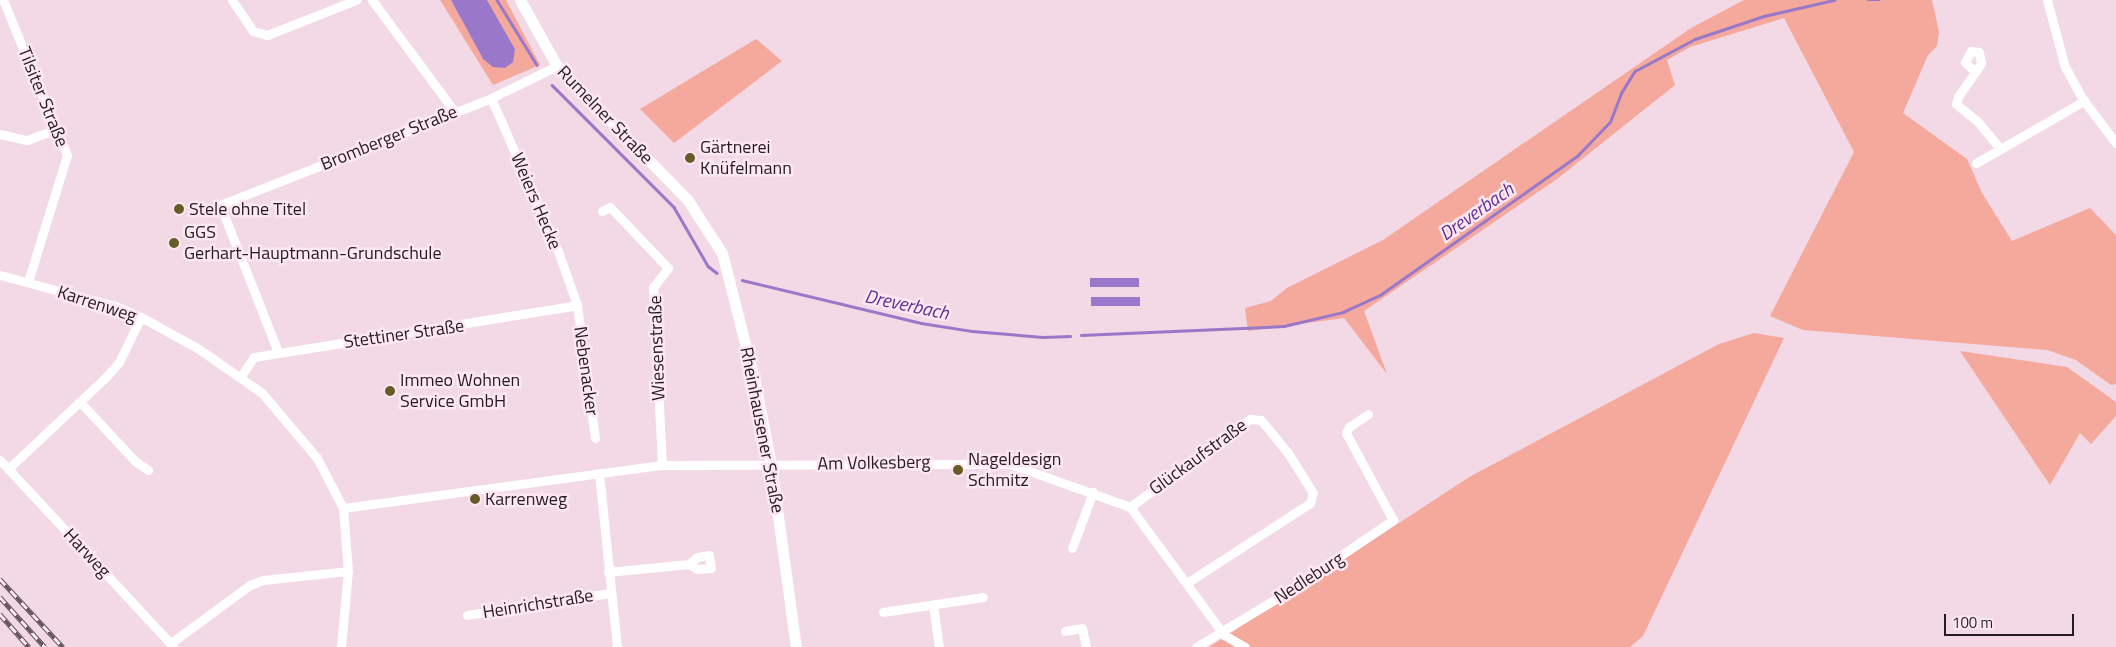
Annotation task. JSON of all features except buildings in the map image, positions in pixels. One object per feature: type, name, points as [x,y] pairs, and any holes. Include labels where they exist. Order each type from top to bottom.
[{"type":"street","name":"Tilsiter Straße","points":[[3,0],[66,155],[28,282]]},
{"type":"street","points":[[232,0],[253,32],[267,35],[356,0]]},
{"type":"street","points":[[372,0],[455,112]]},
{"type":"street","name":"Rumelner Straße","points":[[520,0],[556,66],[667,177],[703,220]]},
{"type":"street","points":[[2047,0],[2065,67],[2084,101],[2116,144]]},
{"type":"street","name":"Bromberger Straße","points":[[278,352],[220,205],[491,98],[556,66]]},
{"type":"street","points":[[1975,72],[1956,104],[1978,122],[2000,148]]},
{"type":"street","name":"Weiers Hecke","points":[[491,98],[558,250],[577,305]]},
{"type":"street","points":[[1976,163],[2084,101]]},
{"type":"street","points":[[0,134],[27,140],[57,129]]},
{"type":"street","name":"Wiesenstraße","points":[[602,210],[610,207],[668,268],[653,287],[662,465]]},
{"type":"street","name":"Rheinhausener Straße","points":[[703,220],[722,253],[732,286],[771,465],[796,647]]},
{"type":"street","name":"Karrenweg","points":[[0,274],[115,306],[141,317],[241,376],[262,393],[317,458],[343,508]]},
{"type":"street","name":"Stettiner Straße","points":[[241,376],[254,357],[577,305]]},
{"type":"street","name":"Nebenacker","points":[[577,305],[594,438]]},
{"type":"street","points":[[8,469],[80,402],[119,362],[141,317]]},
{"type":"street","points":[[80,402],[135,461],[148,470]]},
{"type":"street","name":"Nedleburg","points":[[1196,647],[1223,633],[1393,520],[1346,432],[1348,427],[1368,414]]},
{"type":"street","name":"Glückaufstraße","points":[[1130,507],[1250,419],[1261,420],[1288,453],[1313,493],[1313,499],[1187,584]]},
{"type":"street","name":"Harweg","points":[[0,460],[172,645]]},
{"type":"street","name":"Am Volkesberg","points":[[771,465],[991,462],[1027,469],[1130,507]]},
{"type":"street","points":[[341,647],[348,571],[343,508],[662,465],[771,465]]},
{"type":"street","points":[[599,473],[617,647]]},
{"type":"street","points":[[1072,548],[1093,492]]},
{"type":"street","points":[[1130,507],[1223,633],[1245,647]]},
{"type":"street","points":[[608,572],[689,564]]},
{"type":"street","points":[[172,645],[250,585],[263,580],[348,571]]},
{"type":"street","name":"Heinrichstraße","points":[[467,615],[610,592]]},
{"type":"street","points":[[883,612],[983,597]]},
{"type":"street","points":[[933,605],[939,647]]},
{"type":"street","points":[[1065,631],[1082,628],[1086,647]]},
{"type":"shaded area","points":[[440,0],[451,0],[483,59],[515,49],[487,0],[506,0],[540,65],[493,85]]},
{"type":"shaded area","points":[[451,0],[487,0],[515,49],[513,62],[505,68],[493,67],[483,59]]},
{"type":"shaded area","points":[[1744,0],[1932,0],[1939,32],[1937,46],[1928,55],[1903,113],[1967,159],[1982,193],[2012,241],[2090,208],[2116,235],[2116,384],[2111,385],[2076,360],[2047,350],[1803,330],[1770,316],[1854,152],[1784,18],[1690,47],[1667,60],[1675,85],[1557,179],[1364,311],[1387,374],[1344,318],[1248,331],[1245,308],[1271,301],[1287,288],[1383,240],[1691,28]]},
{"type":"shaded area","points":[[756,39],[782,61],[674,143],[640,109]]},
{"type":"shaded area","points":[[1090,278],[1139,278],[1139,287],[1090,287]]},
{"type":"shaded area","points":[[1091,297],[1140,297],[1140,306],[1091,306]]},
{"type":"shaded area","points":[[1754,333],[1784,338],[1643,636],[1630,647],[1209,647],[1471,476],[1719,344]]},
{"type":"shaded area","points":[[1960,351],[2067,367],[2116,402],[2116,416],[2091,444],[2080,433],[2050,485]]},
{"type":"waterway","name":"Dreverbach","points":[[497,0],[537,65]]},
{"type":"waterway","name":"Dreverbach","points":[[1081,335],[1284,326],[1343,312],[1380,295],[1577,156],[1610,122],[1621,93],[1635,71],[1695,39],[1764,16],[1834,0]]},
{"type":"waterway","name":"Dreverbach","points":[[1868,0],[1879,0]]},
{"type":"waterway","name":"Dreverbach","points":[[552,85],[674,207],[708,266],[717,273]]},
{"type":"waterway","name":"Dreverbach","points":[[742,280],[921,323],[972,331],[1043,337],[1070,336]]},
{"type":"railway","points":[[0,579],[63,647]]},
{"type":"railway","points":[[0,597],[45,647]]},
{"type":"railway","points":[[0,614],[29,647]]},
{"type":"place","name":"Gärtnerei Knüfelmann","points":[[690,158]]},
{"type":"place","name":"Stele ohne Titel","points":[[179,209]]},
{"type":"place","name":"GGS Gerhart-Hauptmann-Grundschule","points":[[174,243]]},
{"type":"place","name":"Immeo Wohnen Service GmbH","points":[[390,391]]},
{"type":"place","name":"Nageldesign Schmitz","points":[[958,470]]},
{"type":"place","name":"Karrenweg","points":[[475,499]]}]
